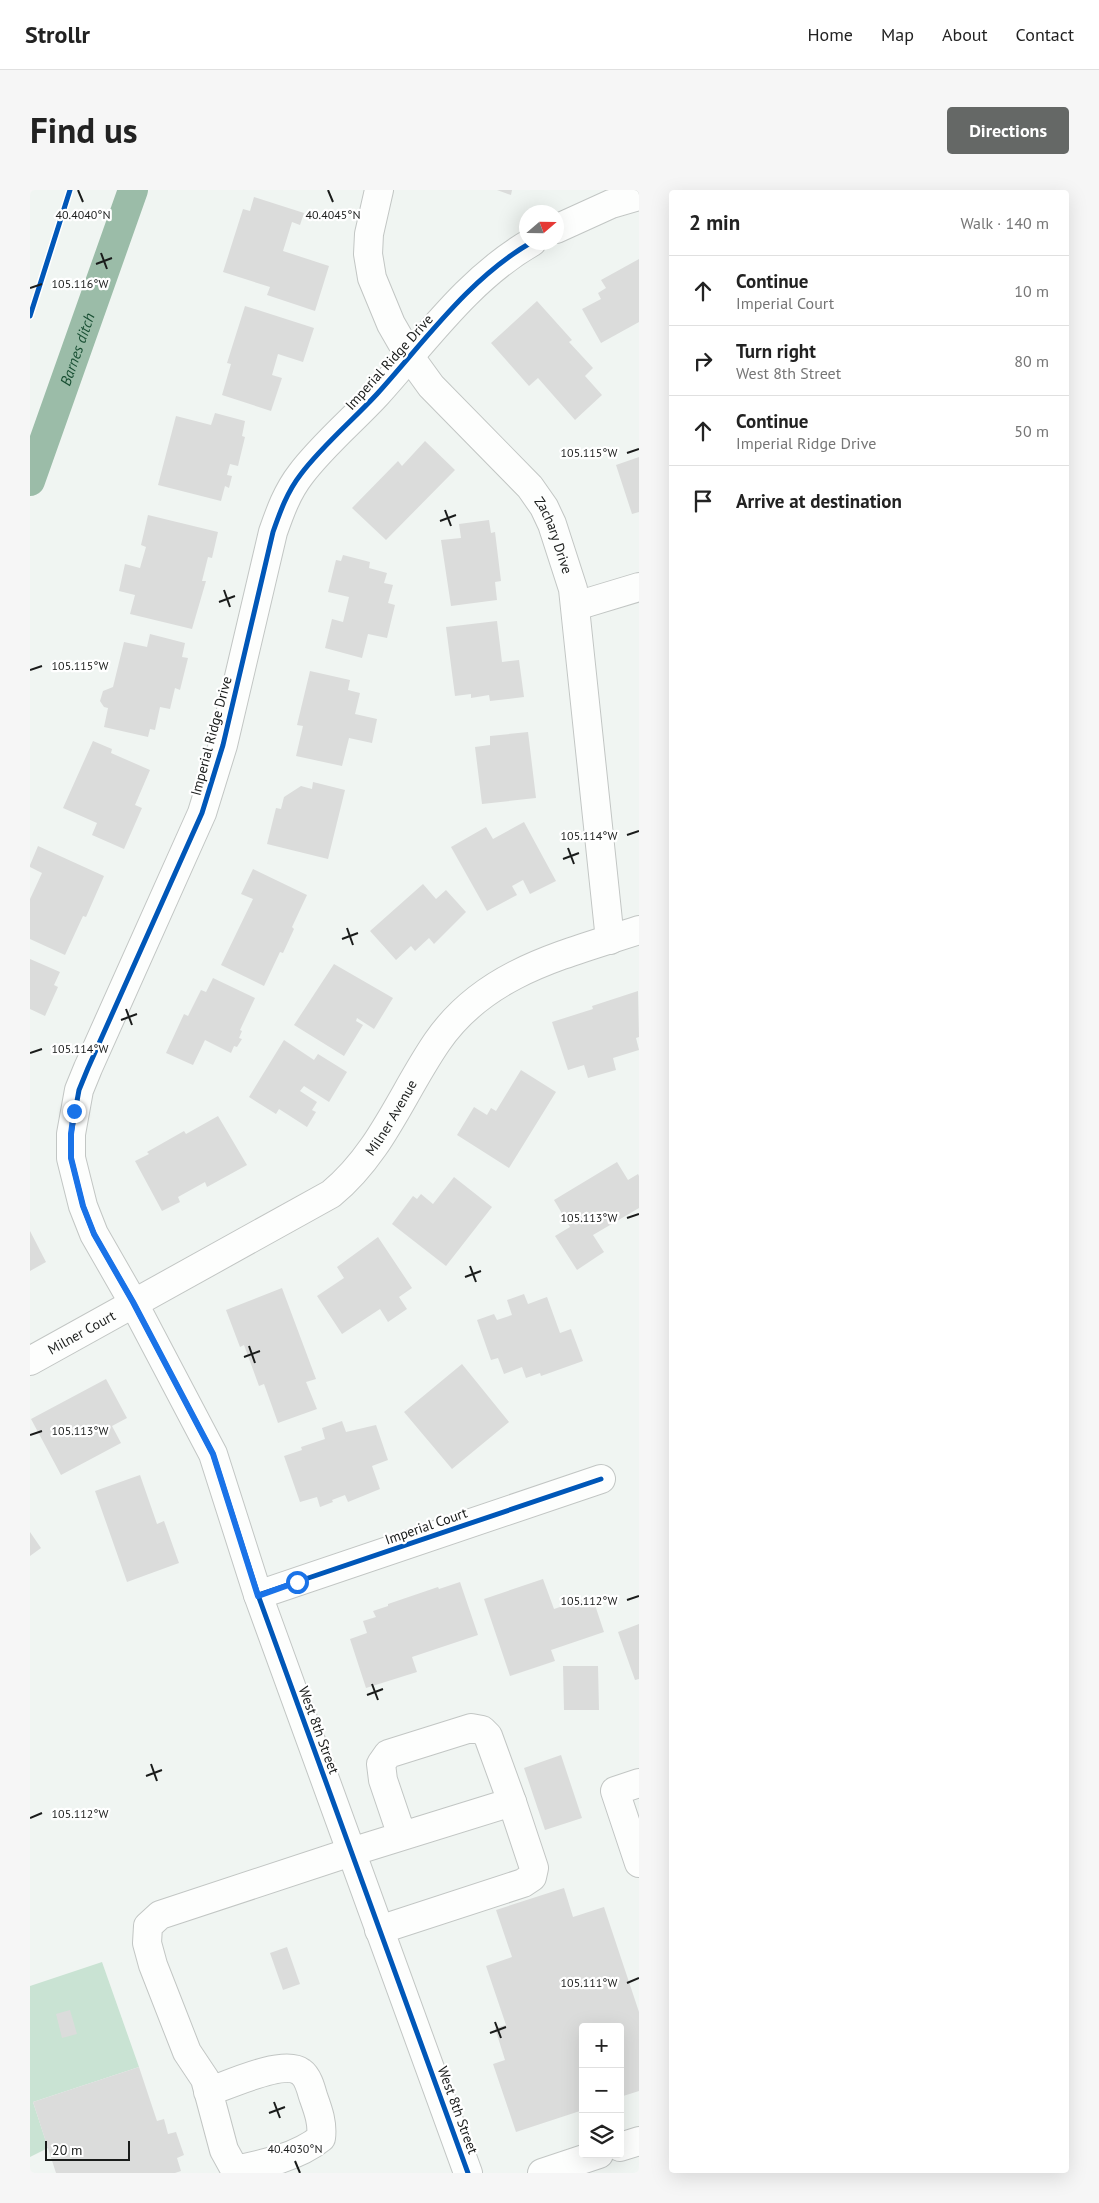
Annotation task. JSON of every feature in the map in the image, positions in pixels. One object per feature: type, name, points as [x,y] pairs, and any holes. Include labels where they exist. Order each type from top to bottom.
[{"type":"street","name":"Zachary Drive","points":[[379,190],[369,234],[368,254],[372,278],[391,324],[431,386],[530,487],[544,507],[558,542],[573,589],[610,940]]},
{"type":"street","points":[[564,225],[611,204],[639,196]]},
{"type":"street","name":"Imperial Ridge Drive","points":[[133,1302],[94,1234],[76,1183],[71,1158],[71,1134],[79,1090],[202,813],[223,745],[273,532],[284,500],[301,474],[464,296],[495,268],[521,250]]},
{"type":"street","points":[[576,606],[639,587]]},
{"type":"street","name":"Milner Avenue","points":[[133,1302],[332,1194],[351,1177],[386,1130],[437,1042],[469,1005],[521,971],[639,930]]},
{"type":"street","name":"Milner Court","points":[[30,1361],[133,1302]]},
{"type":"street","name":"West 8th Street","points":[[133,1302],[213,1454],[258,1596],[468,2173]]},
{"type":"street","name":"Imperial Court","points":[[258,1596],[601,1479]]},
{"type":"street","points":[[380,1930],[523,1883],[532,1877],[534,1868],[512,1802],[488,1736],[482,1730],[471,1728],[388,1754],[381,1764],[383,1780],[402,1836]]},
{"type":"street","points":[[639,1783],[615,1790],[639,1863]]},
{"type":"street","points":[[208,2092],[205,2079],[186,2052],[153,1965],[147,1943],[148,1926],[160,1915],[351,1852],[512,1802]]},
{"type":"street","points":[[624,2146],[639,2141]]},
{"type":"street","points":[[542,2173],[586,2158]]},
{"type":"green space","points":[[102,1962],[139,2067],[33,2102],[48,2148],[30,2157],[30,1986]]},
{"type":"building","points":[[497,190],[512,190],[511,195]]},
{"type":"building","points":[[254,197],[304,213],[300,225],[292,222],[283,251],[329,266],[315,311],[267,295],[270,287],[223,272],[243,209],[250,211]]},
{"type":"building","points":[[639,259],[639,322],[601,343],[582,309],[601,299],[598,293],[606,288],[601,280]]},
{"type":"building","points":[[537,301],[572,340],[569,342],[593,368],[585,376],[602,395],[575,420],[538,378],[529,386],[491,343]]},
{"type":"building","points":[[245,306],[314,328],[303,362],[278,354],[272,375],[282,378],[271,411],[222,395],[231,364],[227,363]]},
{"type":"building","points":[[215,413],[245,421],[242,436],[245,437],[238,466],[230,464],[227,475],[232,476],[229,488],[225,486],[221,501],[158,485],[176,416],[211,425]]},
{"type":"building","points":[[425,441],[455,470],[386,540],[352,508],[398,461],[402,466]]},
{"type":"building","points":[[639,457],[639,512],[632,514],[616,465]]},
{"type":"building","points":[[148,515],[218,532],[212,558],[208,557],[202,581],[206,581],[192,629],[130,614],[135,595],[119,591],[125,564],[140,568],[146,547],[141,545]]},
{"type":"building","points":[[489,520],[491,533],[495,532],[501,581],[495,582],[497,600],[451,606],[441,540],[461,538],[459,524]]},
{"type":"building","points":[[343,555],[370,562],[369,568],[387,573],[384,583],[393,585],[388,603],[395,605],[387,638],[368,634],[362,658],[325,648],[332,619],[343,622],[349,597],[328,592],[336,560],[341,561]]},
{"type":"building","points":[[497,621],[502,662],[519,660],[524,697],[490,701],[489,695],[471,698],[471,694],[455,696],[446,627]]},
{"type":"building","points":[[150,634],[185,643],[182,657],[188,658],[180,690],[175,688],[170,709],[160,707],[155,730],[150,729],[148,737],[104,727],[108,708],[104,707],[100,701],[103,691],[113,687],[124,642],[147,647]]},
{"type":"building","points":[[310,671],[350,680],[348,690],[360,693],[355,714],[377,719],[372,743],[349,738],[342,766],[296,756],[303,726],[297,725]]},
{"type":"building","points":[[528,732],[536,798],[482,804],[475,747],[490,745],[490,736]]},
{"type":"building","points":[[93,741],[112,749],[111,753],[150,770],[135,805],[142,808],[124,849],[92,835],[97,823],[63,808]]},
{"type":"building","points":[[313,782],[345,790],[328,859],[267,844],[276,808],[281,809],[284,797],[301,786],[312,789]]},
{"type":"building","points":[[524,822],[556,881],[530,894],[523,880],[512,886],[517,895],[487,911],[451,847],[486,827],[493,839]]},
{"type":"building","points":[[38,846],[104,876],[86,917],[83,916],[65,955],[30,939],[30,899],[42,873],[30,867],[30,865]]},
{"type":"building","points":[[253,869],[307,895],[292,927],[294,929],[283,953],[280,952],[264,986],[221,965],[253,899],[241,894]]},
{"type":"building","points":[[423,884],[436,899],[446,890],[466,912],[434,944],[429,938],[415,951],[411,946],[396,960],[370,931]]},
{"type":"building","points":[[30,959],[60,972],[54,985],[58,987],[45,1016],[30,1009]]},
{"type":"building","points":[[334,964],[393,998],[374,1029],[357,1018],[356,1021],[363,1025],[344,1056],[294,1025]]},
{"type":"building","points":[[213,978],[255,998],[240,1030],[242,1031],[239,1038],[242,1039],[237,1047],[234,1046],[231,1053],[205,1040],[193,1065],[166,1053],[184,1014],[188,1016],[201,990],[206,992]]},
{"type":"building","points":[[638,991],[639,1037],[636,1038],[639,1050],[613,1058],[616,1070],[588,1078],[584,1065],[568,1070],[552,1022],[593,1009],[592,1006]]},
{"type":"building","points":[[284,1040],[314,1060],[318,1054],[347,1072],[329,1102],[304,1086],[300,1091],[317,1102],[312,1110],[316,1112],[307,1127],[279,1109],[276,1114],[249,1097]]},
{"type":"building","points":[[521,1070],[556,1092],[509,1168],[457,1135],[474,1107],[487,1115],[491,1108],[496,1111]]},
{"type":"building","points":[[218,1116],[247,1165],[207,1187],[205,1182],[178,1197],[180,1202],[162,1211],[135,1161],[184,1131],[186,1134]]},
{"type":"building","points":[[617,1162],[628,1180],[638,1174],[639,1176],[639,1208],[593,1235],[604,1252],[577,1270],[555,1236],[570,1227],[554,1200]]},
{"type":"building","points":[[454,1177],[492,1207],[446,1266],[392,1224],[413,1196],[417,1199],[421,1194],[433,1204]]},
{"type":"building","points":[[30,1231],[46,1262],[30,1271]]},
{"type":"building","points":[[378,1237],[412,1288],[399,1297],[407,1309],[388,1322],[380,1309],[342,1334],[317,1296],[344,1278],[337,1267]]},
{"type":"building","points":[[282,1288],[316,1379],[306,1382],[317,1409],[278,1423],[264,1384],[259,1386],[244,1345],[240,1347],[226,1310]]},
{"type":"building","points":[[524,1294],[528,1304],[547,1297],[560,1333],[571,1329],[583,1361],[541,1376],[540,1373],[526,1378],[522,1367],[504,1374],[498,1358],[491,1360],[477,1320],[494,1314],[497,1320],[512,1315],[507,1300]]},
{"type":"building","points":[[462,1364],[509,1422],[452,1469],[404,1412]]},
{"type":"building","points":[[106,1379],[127,1418],[112,1426],[121,1443],[61,1475],[31,1419]]},
{"type":"building","points":[[342,1421],[346,1432],[376,1425],[388,1460],[372,1466],[380,1489],[348,1502],[345,1495],[320,1507],[317,1497],[300,1502],[284,1456],[302,1450],[301,1447],[325,1439],[322,1428]]},
{"type":"building","points":[[140,1475],[157,1524],[164,1521],[179,1563],[127,1582],[95,1491]]},
{"type":"building","points":[[30,1532],[41,1548],[30,1556]]},
{"type":"building","points":[[543,1579],[554,1609],[592,1596],[604,1632],[551,1650],[555,1661],[510,1676],[484,1599]]},
{"type":"building","points":[[460,1582],[478,1635],[412,1657],[417,1672],[366,1688],[350,1639],[367,1633],[363,1621],[376,1617],[373,1611],[388,1606],[388,1604],[438,1587],[439,1589]]},
{"type":"building","points":[[639,1624],[639,1679],[635,1680],[618,1632]]},
{"type":"building","points":[[563,1666],[598,1666],[599,1710],[564,1710]]},
{"type":"building","points":[[561,1755],[582,1818],[545,1830],[524,1768]]},
{"type":"building","points":[[564,1888],[573,1917],[604,1907],[639,2012],[639,2091],[624,2096],[624,2023],[579,2023],[579,2111],[516,2132],[493,2064],[505,2060],[495,2028],[506,2025],[486,1966],[512,1957],[496,1910]]},
{"type":"building","points":[[287,1947],[300,1984],[283,1990],[270,1953]]},
{"type":"building","points":[[70,2010],[77,2034],[62,2038],[56,2014]]},
{"type":"building","points":[[139,2067],[157,2121],[164,2119],[168,2134],[176,2132],[184,2155],[177,2158],[181,2171],[175,2173],[56,2173],[33,2102]]},
{"type":"waterway","name":"Barnes ditch","points":[[30,481],[133,190]]},
{"type":"cycle path","points":[[30,316],[70,190]]},
{"type":"cycle path","points":[[468,2173],[258,1595],[213,1454],[133,1302],[94,1234],[83,1206],[71,1158],[71,1134],[79,1090],[202,813],[223,745],[273,532],[288,495],[309,464],[377,394],[449,312],[488,273],[520,250]]},
{"type":"cycle path","points":[[258,1595],[601,1479]]},
{"type":"route","points":[[74,1111],[71,1134],[71,1158],[83,1206],[94,1234],[133,1302],[213,1454],[258,1596],[297,1582]]}]
